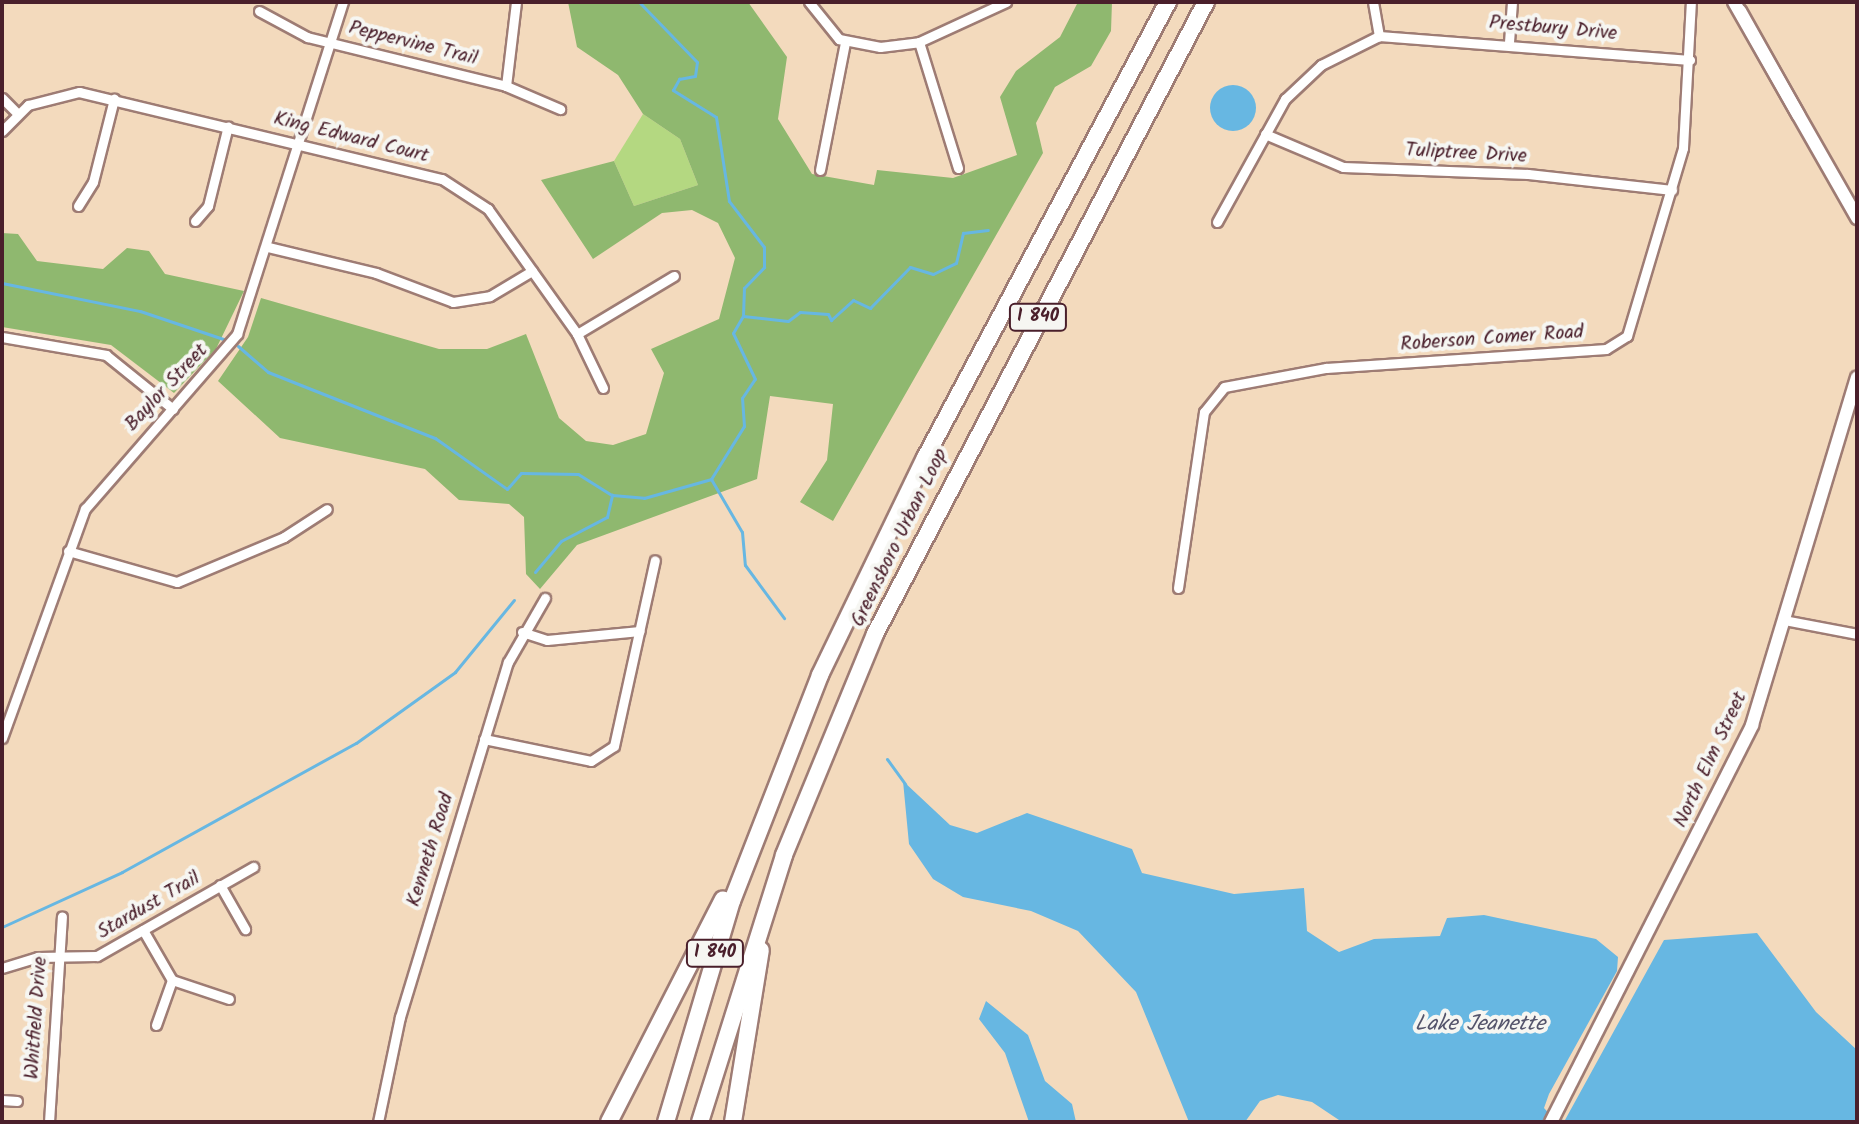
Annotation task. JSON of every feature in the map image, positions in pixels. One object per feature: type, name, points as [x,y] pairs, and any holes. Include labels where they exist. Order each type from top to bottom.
[{"type":"highway","name":"Greensboro Urban Loop","points":[[666,1122],[774,787],[897,511],[1168,2]]},
{"type":"highway","name":"Greensboro Urban Loop","points":[[700,1122],[784,855],[906,567],[1206,2]]},
{"type":"highway","points":[[609,1122],[665,1025],[774,787]]},
{"type":"highway","points":[[733,1122],[748,1004],[784,855]]},
{"type":"main road","points":[[1736,5],[1857,218]]},
{"type":"main road","name":"North Elm Street","points":[[1551,1122],[1738,755],[1789,621],[1857,377]]},
{"type":"street","name":"Baylor Street","points":[[2,738],[68,551],[94,494],[228,350],[268,247],[343,2]]},
{"type":"street","points":[[506,86],[516,2]]},
{"type":"street","points":[[809,2],[845,42],[919,42],[1006,2]]},
{"type":"street","points":[[1217,222],[1265,134],[1304,78],[1379,36],[1373,2]]},
{"type":"street","points":[[1509,42],[1512,2]]},
{"type":"street","name":"Roberson Comer Road","points":[[1178,588],[1204,412],[1217,392],[1296,371],[1613,347],[1636,320],[1672,190],[1690,60],[1691,2]]},
{"type":"street","name":"Peppervine Trail","points":[[259,11],[288,30],[506,86],[560,109]]},
{"type":"street","name":"Prestbury Drive","points":[[1379,36],[1509,42],[1690,60]]},
{"type":"street","points":[[820,170],[845,42]]},
{"type":"street","points":[[919,42],[958,168]]},
{"type":"street","name":"King Edward Court","points":[[2,131],[17,113],[53,95],[114,99],[301,143],[465,191],[488,209],[577,334],[603,388]]},
{"type":"street","points":[[2,98],[17,113]]},
{"type":"street","points":[[78,206],[93,182],[114,99]]},
{"type":"street","points":[[195,221],[208,206],[228,126]]},
{"type":"street","name":"Tuliptree Drive","points":[[1265,134],[1343,167],[1528,174],[1672,190]]},
{"type":"street","points":[[268,247],[376,273],[453,302],[490,296],[532,271]]},
{"type":"street","points":[[577,334],[674,276]]},
{"type":"street","points":[[2,337],[106,355],[173,409]]},
{"type":"street","points":[[68,551],[177,582],[284,537],[327,509]]},
{"type":"street","points":[[484,739],[591,761],[614,746],[655,560]]},
{"type":"street","name":"Kenneth Road","points":[[378,1122],[400,1017],[484,739],[522,632],[545,598]]},
{"type":"street","points":[[1789,621],[1857,634]]},
{"type":"street","points":[[522,632],[547,640],[640,631]]},
{"type":"street","name":"Stardust Trail","points":[[2,968],[59,957],[97,956],[253,867]]},
{"type":"street","points":[[220,885],[245,929]]},
{"type":"street","name":"Whitfield Drive","points":[[49,1122],[62,916]]},
{"type":"street","points":[[143,930],[172,980],[229,999]]},
{"type":"street","points":[[156,1025],[172,980]]},
{"type":"street","points":[[2,1100],[17,1101]]},
{"type":"green space","points":[[568,2],[748,2],[787,57],[778,119],[812,174],[874,185],[877,170],[953,178],[1017,155],[1000,97],[1016,71],[1060,37],[1078,2],[1112,2],[1111,31],[1091,66],[1055,87],[1036,123],[1043,153],[833,521],[800,502],[827,460],[833,404],[770,396],[757,479],[577,545],[540,589],[526,574],[524,517],[509,504],[459,500],[425,469],[280,438],[218,381],[248,337],[261,298],[439,349],[487,349],[526,334],[559,418],[586,441],[613,445],[646,434],[664,373],[651,349],[719,319],[735,258],[718,223],[692,210],[662,213],[593,259],[541,180],[614,161],[634,206],[698,185],[680,139],[643,114],[618,75],[577,47]]},
{"type":"green space","points":[[643,114],[680,139],[698,185],[634,206],[614,161]]},
{"type":"green space","points":[[2,233],[18,234],[37,261],[103,269],[127,248],[149,251],[165,274],[244,291],[216,349],[174,393],[111,345],[2,327]]},
{"type":"water","points":[[1233,85],[1249,92],[1256,108],[1249,124],[1233,131],[1217,124],[1210,108],[1217,92]]},
{"type":"water","name":"Lake Jeanette","points":[[903,781],[950,825],[977,833],[1027,813],[1132,849],[1142,873],[1234,894],[1304,888],[1307,931],[1339,952],[1374,939],[1440,936],[1447,918],[1484,915],[1596,939],[1618,957],[1617,971],[1549,1094],[1544,1108],[1554,1119],[1565,1120],[1664,940],[1757,933],[1816,1012],[1857,1050],[1857,1122],[1342,1122],[1312,1102],[1278,1095],[1260,1101],[1245,1122],[1189,1122],[1136,992],[1078,931],[1031,911],[963,897],[933,879],[909,844]]},
{"type":"water","points":[[986,1001],[1028,1035],[1045,1081],[1072,1104],[1076,1122],[1029,1122],[1005,1053],[979,1019]]},
{"type":"waterway","points":[[238,346],[268,372],[435,438],[507,489],[521,473],[578,474],[612,495],[644,498],[711,479],[744,426],[742,398],[755,379],[733,333],[743,316],[744,288],[764,267],[764,247],[729,201],[716,117],[673,90],[679,79],[695,76],[697,62],[639,2]]},
{"type":"waterway","points":[[743,316],[788,321],[800,312],[828,314],[831,320],[853,300],[870,308],[910,267],[933,274],[956,263],[963,233],[988,230]]},
{"type":"waterway","points":[[2,283],[140,311],[226,340]]},
{"type":"waterway","points":[[711,479],[742,532],[745,565],[784,618]]},
{"type":"waterway","points":[[535,572],[561,541],[607,517],[612,495]]},
{"type":"waterway","points":[[2,927],[122,872],[356,743],[455,672],[514,600]]},
{"type":"waterway","points":[[887,759],[905,784]]}]
